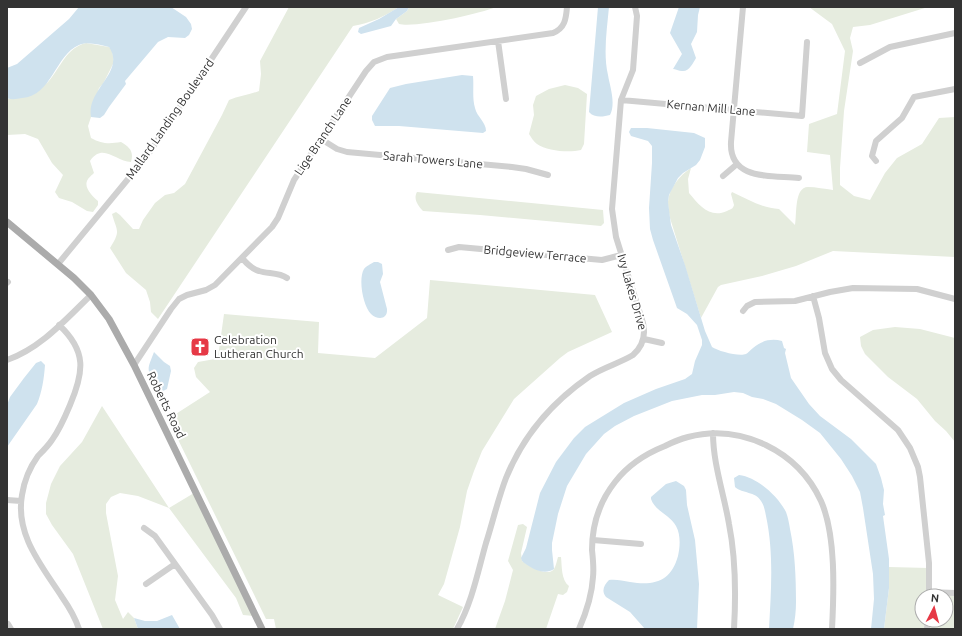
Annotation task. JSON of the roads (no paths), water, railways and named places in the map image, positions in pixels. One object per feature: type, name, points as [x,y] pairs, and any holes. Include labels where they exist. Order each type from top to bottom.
[{"type":"main road","name":"Roberts Road","points":[[7,222],[74,278],[91,295],[109,319],[134,365],[262,629]]},
{"type":"street","name":"Mallard Landing Boulevard","points":[[58,264],[148,154],[246,7]]},
{"type":"street","name":"Lige Branch Lane","points":[[134,365],[179,299],[211,288],[242,258],[276,221],[294,180],[366,71],[374,62],[388,57],[555,32],[561,28],[565,22],[567,7]]},
{"type":"street","name":"Ivy Lakes Drive","points":[[457,629],[468,603],[504,483],[515,458],[526,440],[544,416],[572,389],[592,375],[634,355],[644,339],[644,323],[621,255],[616,237],[612,209],[621,100],[632,70],[637,16],[635,7]]},
{"type":"street","points":[[743,7],[731,148],[733,158],[737,164],[746,171],[756,174],[799,178]]},
{"type":"street","points":[[860,63],[890,47],[955,33]]},
{"type":"street","points":[[498,41],[506,99]]},
{"type":"street","name":"Kernan Mill Lane","points":[[621,100],[802,116],[808,42]]},
{"type":"street","points":[[876,162],[872,156],[876,141],[902,118],[914,97],[955,89]]},
{"type":"street","name":"Sarah Towers Lane","points":[[321,139],[337,149],[347,152],[512,167],[548,175]]},
{"type":"street","points":[[723,176],[737,164]]},
{"type":"street","name":"Bridgeview Terrace","points":[[448,250],[459,247],[597,260],[608,259],[621,255]]},
{"type":"street","points":[[242,258],[248,265],[256,270],[281,275],[287,278]]},
{"type":"street","points":[[743,311],[747,306],[755,302],[795,301],[841,289],[853,288],[907,288],[926,291],[955,299]]},
{"type":"street","points":[[7,360],[21,355],[34,347],[91,295]]},
{"type":"street","points":[[813,296],[825,353],[832,369],[841,380],[898,430],[908,444],[914,458],[920,477],[929,562],[929,588]]},
{"type":"street","points":[[59,325],[71,337],[78,352],[81,366],[79,382],[66,415],[56,434],[39,456],[29,473],[21,501],[21,519],[28,543],[72,612],[79,629]]},
{"type":"street","points":[[644,339],[662,343]]},
{"type":"street","points":[[713,433],[713,451],[729,521],[734,559],[734,629]]},
{"type":"street","points":[[581,628],[592,588],[595,521],[602,502],[614,482],[629,466],[649,453],[679,440],[713,433],[743,436],[768,445],[793,462],[811,483],[824,508],[828,527],[833,575],[832,629]]},
{"type":"street","points":[[7,500],[21,501]]},
{"type":"street","points":[[144,528],[155,536],[212,615],[220,629]]},
{"type":"street","points":[[593,540],[641,544]]},
{"type":"street","points":[[146,584],[175,564]]},
{"type":"water","points":[[79,7],[171,7],[186,17],[191,24],[192,29],[189,35],[185,38],[168,37],[158,42],[125,81],[126,84],[104,115],[100,118],[91,117],[91,107],[94,98],[113,65],[113,56],[109,47],[102,45],[90,43],[79,45],[64,57],[47,83],[32,96],[13,99],[7,98],[7,68],[17,64],[69,19]]},
{"type":"water","points":[[399,7],[409,7],[407,11],[396,19],[391,26],[361,34],[358,32],[359,28],[379,19]]},
{"type":"water","points":[[598,7],[609,7],[606,59],[613,100],[610,115],[602,117],[593,115],[589,112]]},
{"type":"water","points":[[679,7],[700,7],[697,32],[691,44],[696,58],[690,67],[684,71],[673,69],[682,54],[670,33]]},
{"type":"water","points":[[462,75],[473,76],[474,104],[476,111],[486,128],[486,131],[483,133],[399,126],[375,126],[372,116],[390,88]]},
{"type":"water","points":[[631,128],[647,128],[694,133],[705,138],[705,147],[700,160],[696,165],[678,178],[669,195],[668,202],[671,225],[705,331],[712,347],[729,353],[743,355],[747,354],[763,342],[770,340],[782,341],[784,348],[786,349],[785,353],[791,378],[809,404],[820,416],[851,439],[876,464],[884,490],[883,504],[885,515],[883,516],[889,559],[889,588],[884,629],[871,629],[874,599],[873,574],[860,492],[852,476],[841,459],[820,433],[776,404],[743,393],[734,392],[715,395],[702,395],[672,401],[634,416],[615,426],[604,434],[586,454],[567,486],[558,514],[552,543],[554,569],[546,572],[537,570],[522,561],[521,558],[526,548],[540,493],[556,462],[574,438],[585,427],[624,403],[656,389],[685,379],[692,374],[695,361],[702,345],[702,340],[697,325],[687,314],[677,308],[650,229],[649,208],[652,146],[648,141],[631,136],[629,132]]},
{"type":"water","points":[[374,262],[382,264],[383,274],[380,282],[387,313],[382,318],[373,316],[368,310],[361,286],[362,273],[364,269]]},
{"type":"water","points":[[154,352],[170,366],[171,371],[167,389],[163,391],[157,382],[151,377],[149,370],[149,364]]},
{"type":"water","points":[[41,361],[45,365],[45,370],[37,404],[7,447],[7,405],[10,397],[36,363]]},
{"type":"water","points":[[739,475],[753,479],[760,483],[778,500],[787,514],[793,547],[796,593],[796,609],[793,629],[769,629],[771,558],[769,530],[763,504],[756,496],[735,487],[734,478]]},
{"type":"water","points":[[676,481],[684,486],[686,490],[687,505],[695,540],[699,584],[697,629],[645,629],[630,612],[606,597],[604,588],[609,580],[639,583],[654,582],[661,580],[671,571],[678,556],[680,545],[679,533],[673,522],[656,507],[651,497],[666,484]]},
{"type":"water","points":[[172,615],[180,629],[138,629],[134,618],[145,621],[157,621]]},
{"type":"place","name":"Celebration Lutheran Church","points":[[200,347]]}]
